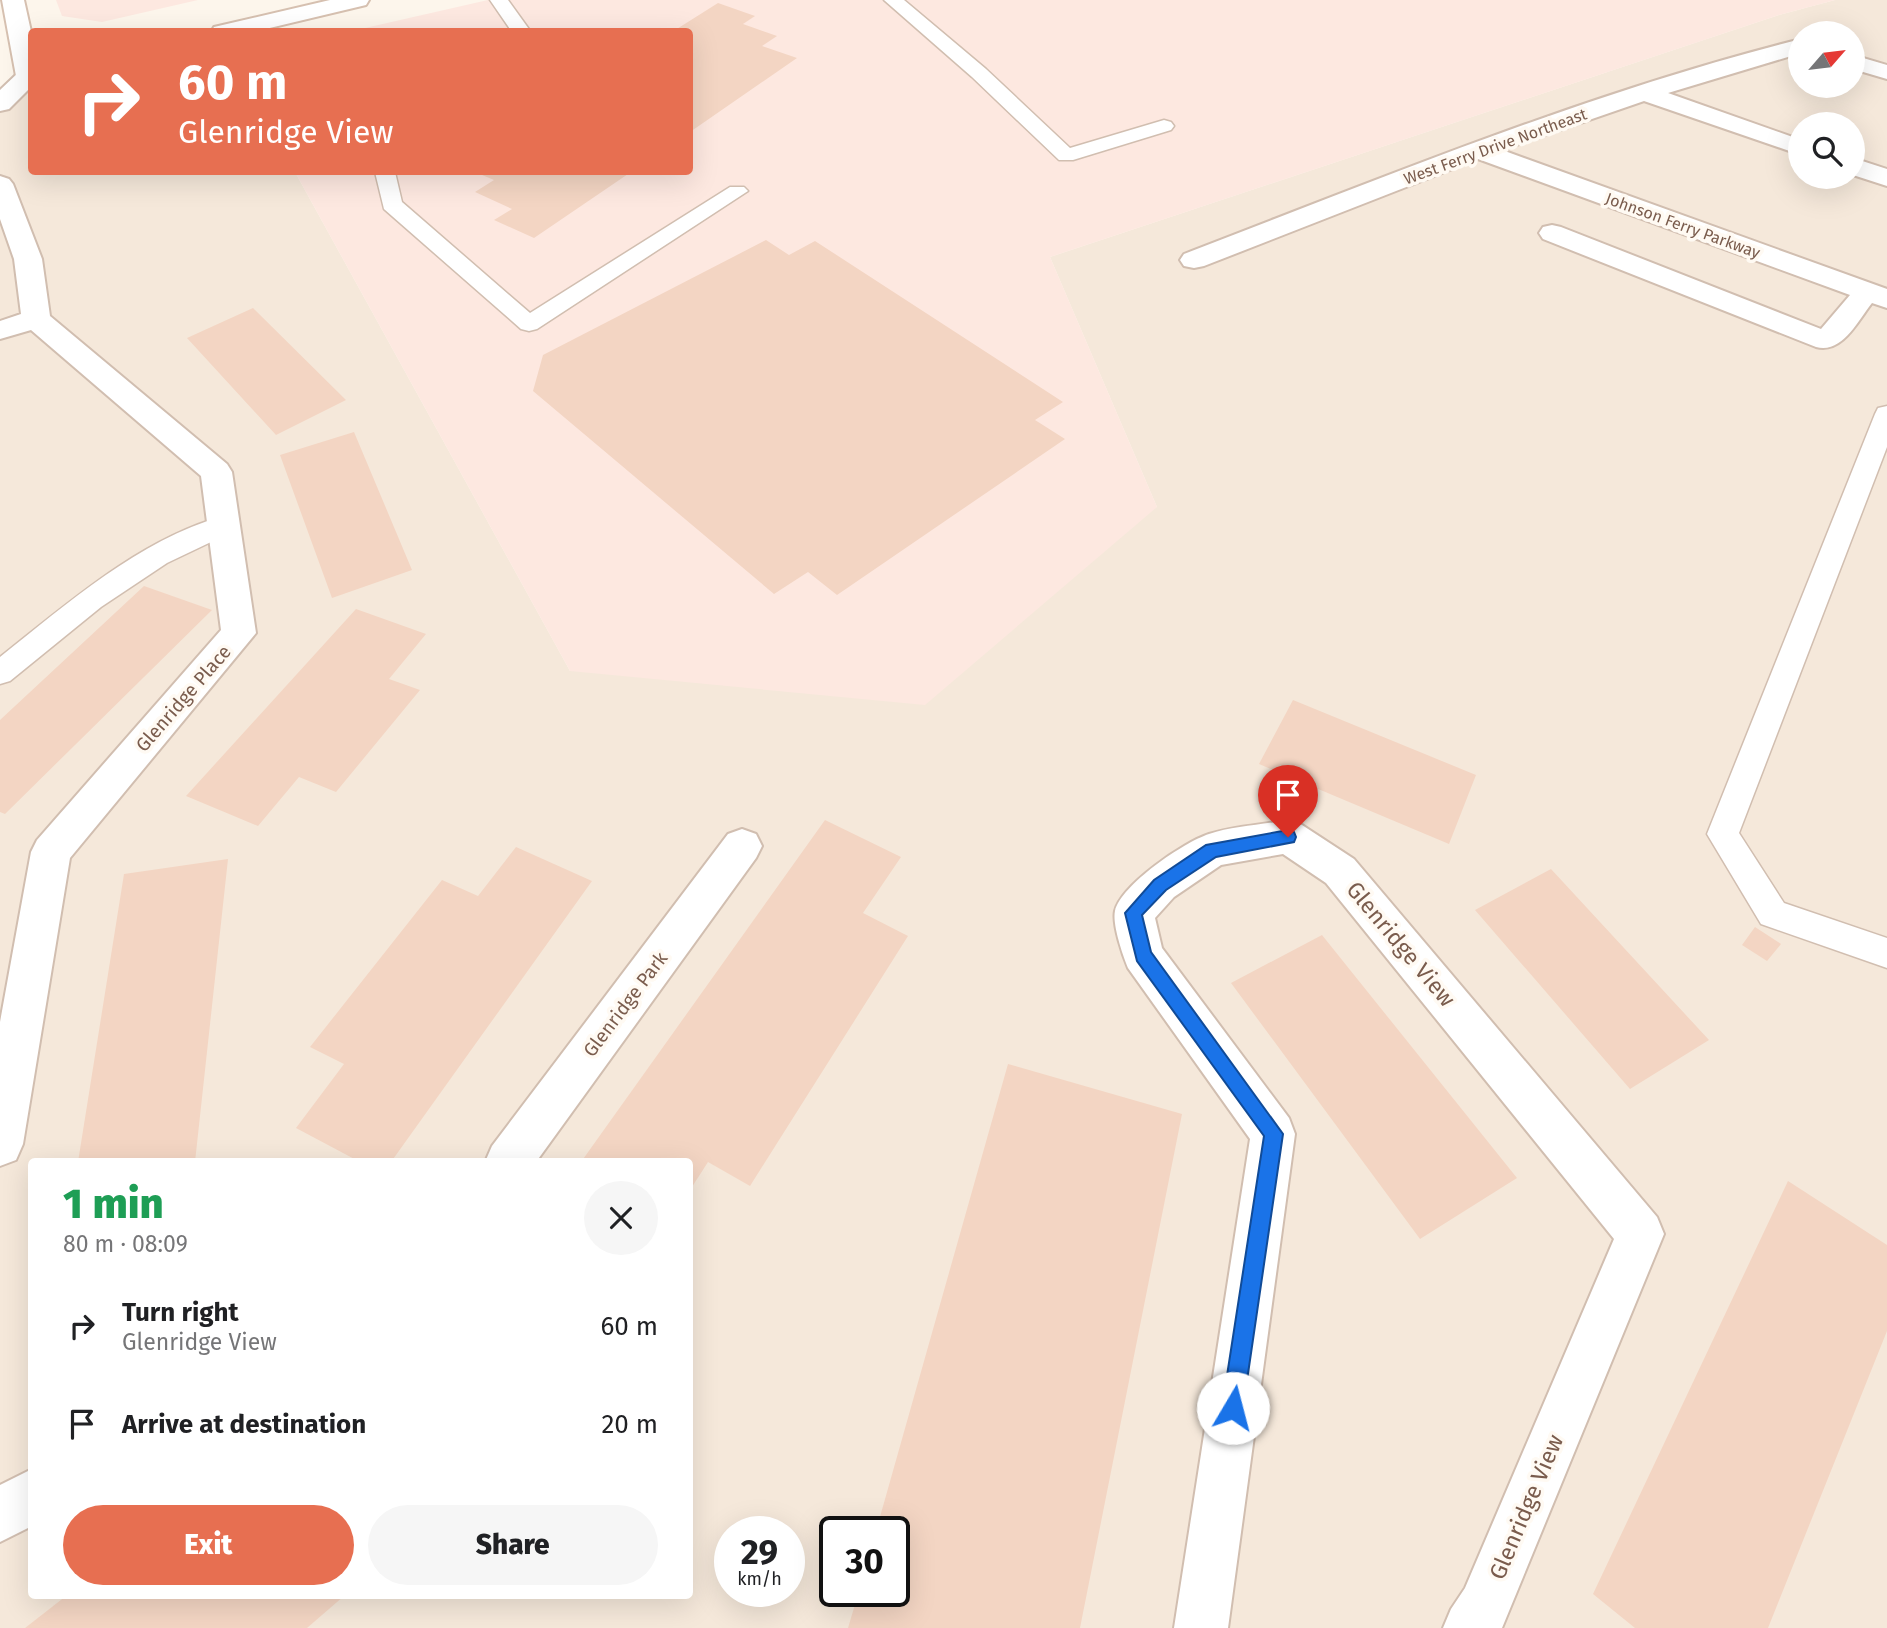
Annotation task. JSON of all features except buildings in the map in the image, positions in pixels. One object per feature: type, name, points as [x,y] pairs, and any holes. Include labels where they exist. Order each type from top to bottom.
[{"type":"street","points":[[13,0],[28,67]]},
{"type":"street","points":[[239,28],[358,0]]},
{"type":"street","name":"West Ferry Drive Northeast","points":[[1194,261],[1478,150],[1644,93],[1788,50]]},
{"type":"street","points":[[1866,66],[1887,72]]},
{"type":"street","points":[[0,82],[28,76]]},
{"type":"street","points":[[0,104],[28,78]]},
{"type":"street","points":[[1644,93],[1788,143]]},
{"type":"street","name":"Johnson Ferry Parkway","points":[[1478,150],[1877,296]]},
{"type":"street","points":[[1865,170],[1887,178]]},
{"type":"street","points":[[0,184],[28,259],[36,319],[0,330]]},
{"type":"street","points":[[1552,233],[1826,341],[1877,296]]},
{"type":"street","name":"Glenridge Place","points":[[0,1144],[51,852],[239,633],[216,472],[36,319]]},
{"type":"street","name":"Glenridge View","points":[[1201,1628],[1273,1134],[1143,955],[1134,913],[1160,885],[1212,850],[1288,837],[1340,871],[1640,1234],[1484,1607],[1470,1628]]},
{"type":"street","name":"Glenridge Park","points":[[511,1158],[741,846]]},
{"type":"street","points":[[0,1516],[28,1498]]},
{"type":"lane","points":[[499,0],[519,28]]},
{"type":"lane","points":[[893,0],[979,74],[1066,156],[1164,126]]},
{"type":"lane","points":[[386,175],[393,204],[529,324],[737,191]]},
{"type":"lane","points":[[1887,414],[1723,834],[1773,914],[1887,953]]},
{"type":"lane","points":[[0,673],[91,600],[157,556],[223,525]]},
{"type":"shaded area","points":[[56,0],[198,0],[102,22],[62,16]]},
{"type":"shaded area","points":[[488,0],[1835,0],[1779,15],[1050,257],[1157,507],[925,705],[570,671],[297,175],[693,175],[693,28],[365,28]]},
{"type":"shaded area","points":[[1835,0],[1887,0],[1887,1628],[0,1628],[0,90],[28,92],[28,175],[297,175],[570,671],[1157,507],[1050,257],[1779,15]]},
{"type":"route","points":[[1233,1408],[1273,1134],[1143,955],[1134,913],[1160,885],[1212,850],[1288,837]]}]
